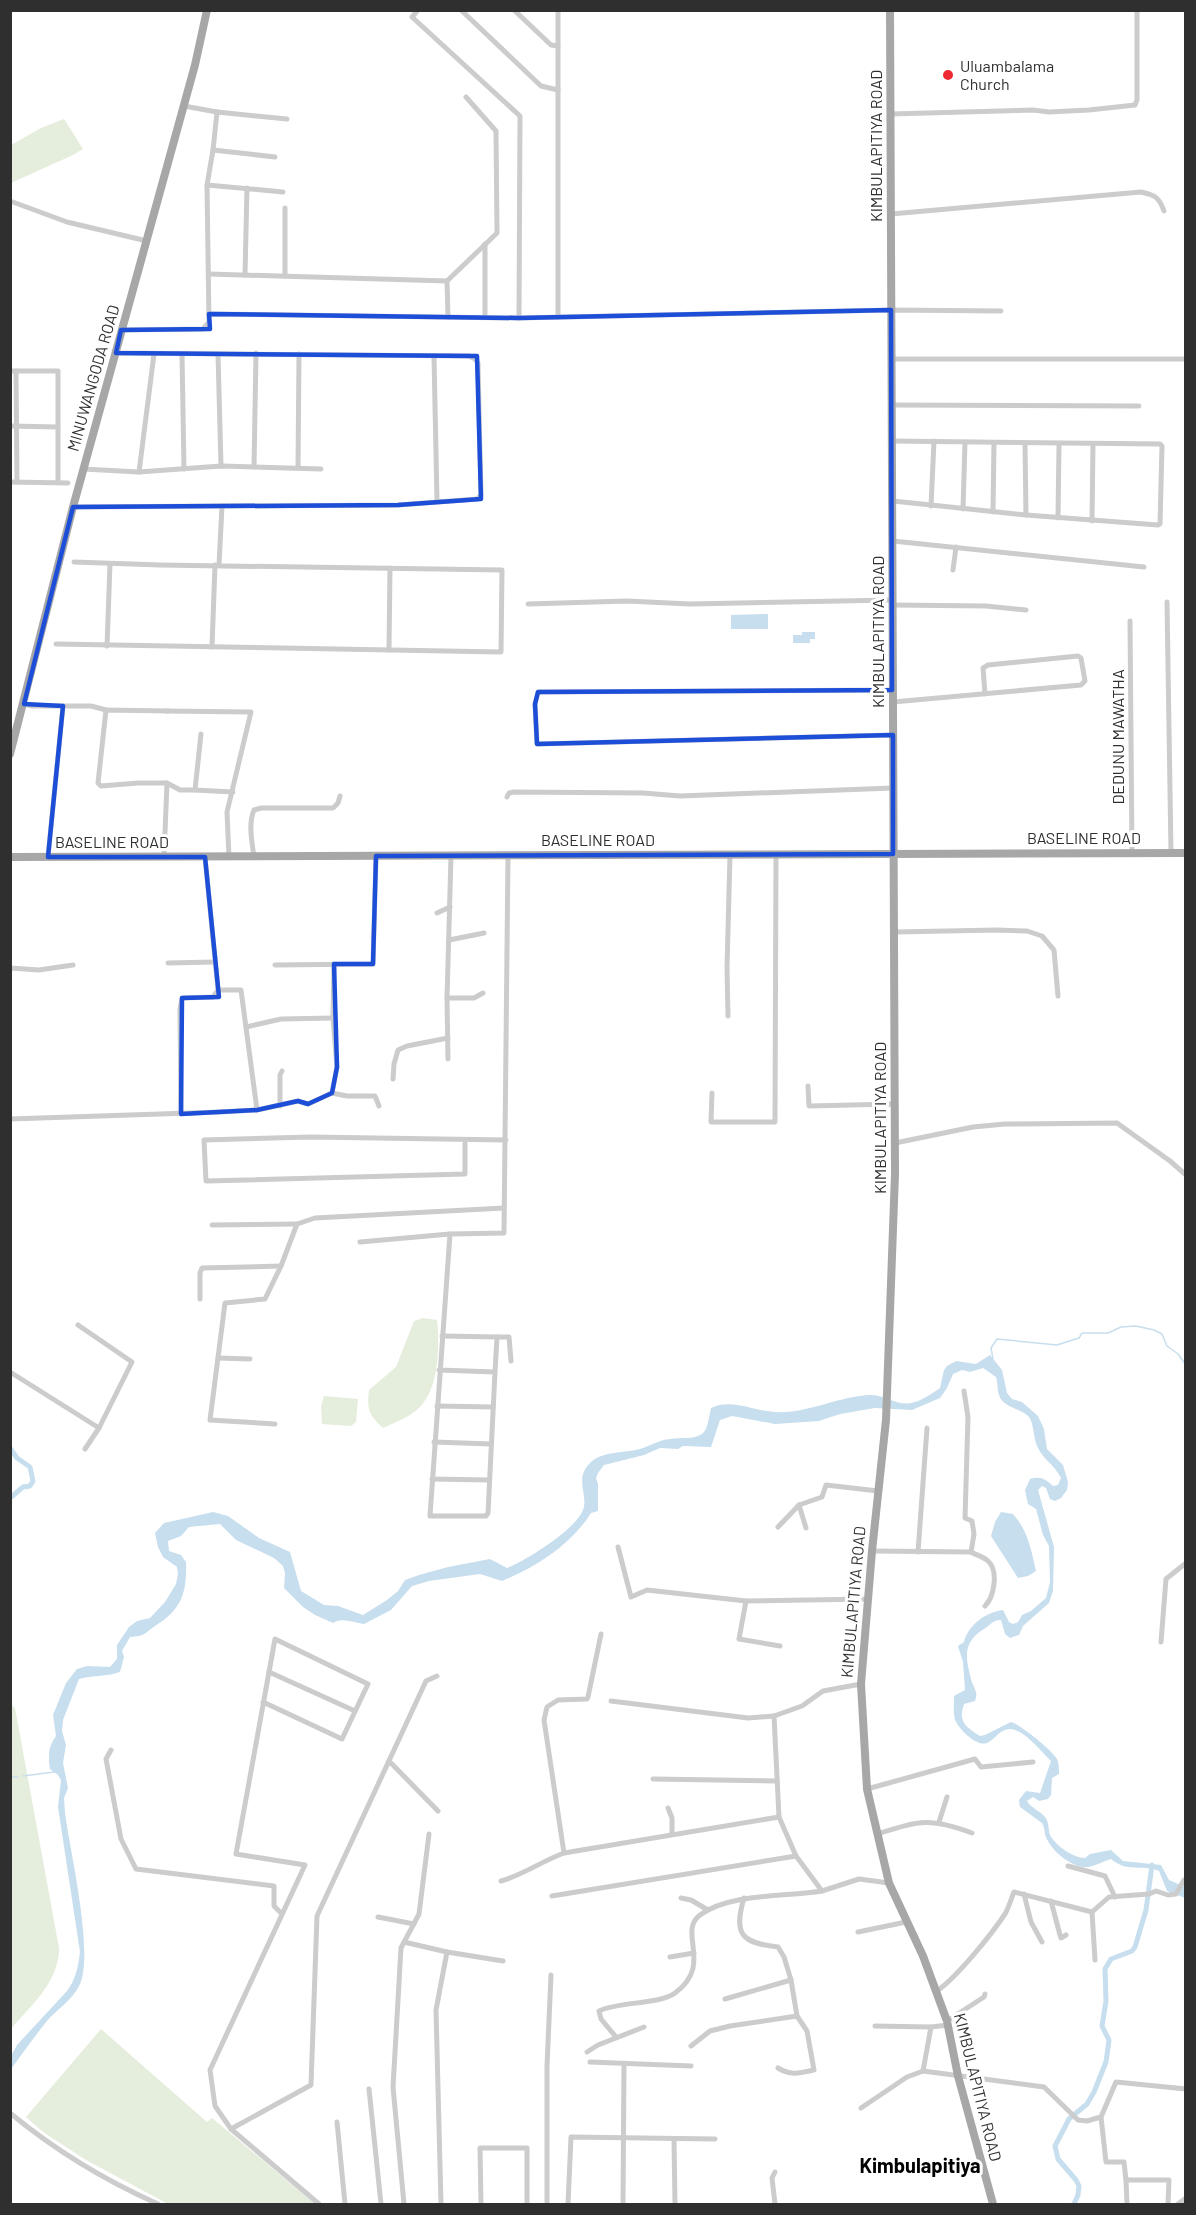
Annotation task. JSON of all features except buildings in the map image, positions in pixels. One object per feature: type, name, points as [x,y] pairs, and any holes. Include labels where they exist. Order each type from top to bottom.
[{"type":"main road","name":"MINUWANGODA ROAD","points":[[10,754],[83,469],[148,242],[207,10]]},
{"type":"main road","name":"KIMBULAPITIYA ROAD","points":[[890,10],[895,1143],[886,1420],[861,1684],[867,1789],[889,1883],[937,1991],[993,2205]]},
{"type":"main road","name":"BASELINE ROAD","points":[[10,857],[1185,853]]},
{"type":"street","points":[[418,10],[412,17],[520,116],[519,318]]},
{"type":"street","points":[[461,10],[541,86],[558,90]]},
{"type":"street","points":[[514,10],[551,45],[558,46]]},
{"type":"street","points":[[558,10],[558,317]]},
{"type":"street","points":[[891,114],[1033,110],[1049,112],[1135,105],[1137,100],[1137,10]]},
{"type":"street","points":[[209,274],[447,281],[497,232],[496,131],[466,97]]},
{"type":"street","points":[[184,106],[286,119]]},
{"type":"street","points":[[121,330],[203,329],[209,322],[207,185],[217,112]]},
{"type":"street","points":[[213,150],[275,158]]},
{"type":"street","points":[[207,185],[284,192]]},
{"type":"street","points":[[245,275],[247,188]]},
{"type":"street","points":[[891,214],[1141,192],[1160,199],[1164,211]]},
{"type":"street","points":[[10,201],[67,222],[148,242]]},
{"type":"street","points":[[285,208],[285,276]]},
{"type":"street","points":[[485,244],[485,317]]},
{"type":"street","points":[[447,281],[448,317]]},
{"type":"street","points":[[209,314],[519,318],[891,310],[1001,311]]},
{"type":"street","points":[[73,507],[398,505],[477,499],[481,495],[478,363],[469,356],[116,353]]},
{"type":"street","points":[[254,467],[256,353]]},
{"type":"street","points":[[139,472],[154,354]]},
{"type":"street","points":[[182,354],[184,469]]},
{"type":"street","points":[[218,354],[221,465]]},
{"type":"street","points":[[298,468],[299,354]]},
{"type":"street","points":[[434,357],[437,501]]},
{"type":"street","points":[[891,359],[1185,359]]},
{"type":"street","points":[[58,482],[58,371],[14,371],[14,482],[68,483]]},
{"type":"street","points":[[891,405],[1140,406]]},
{"type":"street","points":[[13,426],[58,427]]},
{"type":"street","points":[[892,441],[1160,444],[1162,446],[1160,524],[1092,521],[893,501]]},
{"type":"street","points":[[931,506],[934,441]]},
{"type":"street","points":[[963,509],[965,442]]},
{"type":"street","points":[[993,512],[994,443]]},
{"type":"street","points":[[1025,443],[1026,515]]},
{"type":"street","points":[[1058,518],[1059,444]]},
{"type":"street","points":[[1092,521],[1093,444]]},
{"type":"street","points":[[83,469],[139,472],[221,465],[321,469]]},
{"type":"street","points":[[213,647],[222,506]]},
{"type":"street","points":[[893,541],[1143,567]]},
{"type":"street","points":[[953,570],[956,547]]},
{"type":"street","points":[[56,644],[501,652],[502,570],[74,562]]},
{"type":"street","points":[[107,646],[110,564]]},
{"type":"street","points":[[389,650],[390,568]]},
{"type":"street","points":[[528,604],[627,601],[690,604],[892,602],[1026,610]]},
{"type":"street","points":[[1167,602],[1171,853]]},
{"type":"street","name":"DEDUNU MAWATHA","points":[[1130,621],[1132,853]]},
{"type":"street","points":[[893,702],[985,694],[1081,685],[1085,681],[1082,660],[1078,656],[988,664],[983,668],[985,694]]},
{"type":"street","points":[[892,690],[538,692],[535,704],[537,744],[892,735]]},
{"type":"street","points":[[24,704],[91,706],[106,710],[251,712],[227,812],[229,857]]},
{"type":"street","points":[[48,857],[63,706]]},
{"type":"street","points":[[106,710],[98,783],[101,786],[167,783],[180,790],[232,792]]},
{"type":"street","points":[[143,711],[169,711]]},
{"type":"street","points":[[195,790],[201,734]]},
{"type":"street","points":[[164,857],[167,783]]},
{"type":"street","points":[[507,797],[509,793],[514,792],[643,793],[680,796],[893,788]]},
{"type":"street","points":[[254,856],[251,837],[251,816],[254,810],[261,808],[333,808],[340,796]]},
{"type":"street","points":[[728,1016],[730,855]]},
{"type":"street","points":[[712,1093],[711,1122],[775,1122],[776,855]]},
{"type":"street","points":[[275,965],[374,964],[376,856]]},
{"type":"street","points":[[448,1059],[447,998],[451,856]]},
{"type":"street","points":[[360,1242],[450,1234],[504,1233],[508,856]]},
{"type":"street","points":[[181,1114],[180,1009],[182,998],[213,997],[218,990],[205,857]]},
{"type":"street","points":[[437,914],[450,907]]},
{"type":"street","points":[[895,932],[1007,930],[1027,931],[1042,936],[1054,950],[1058,996]]},
{"type":"street","points":[[449,940],[484,933]]},
{"type":"street","points":[[168,963],[215,962]]},
{"type":"street","points":[[332,1093],[338,1067],[333,1018],[334,964]]},
{"type":"street","points":[[10,968],[39,970],[73,965]]},
{"type":"street","points":[[218,990],[241,990],[256,1110]]},
{"type":"street","points":[[447,998],[474,998],[483,993]]},
{"type":"street","points":[[246,1027],[281,1019],[333,1018]]},
{"type":"street","points":[[393,1079],[398,1050],[448,1038]]},
{"type":"street","points":[[280,1106],[282,1071]]},
{"type":"street","points":[[808,1086],[809,1106],[895,1104]]},
{"type":"street","points":[[10,1119],[256,1110],[298,1101],[308,1104],[332,1093],[347,1096],[375,1096],[379,1106]]},
{"type":"street","points":[[895,1143],[973,1127],[1005,1124],[1118,1123],[1170,1161],[1185,1175]]},
{"type":"street","points":[[465,1140],[465,1174],[206,1181],[204,1140],[311,1137],[506,1140]]},
{"type":"street","points":[[212,1225],[297,1224],[315,1218],[504,1208]]},
{"type":"street","points":[[275,1424],[210,1419],[225,1303],[265,1299],[282,1266],[297,1224]]},
{"type":"street","points":[[450,1234],[430,1516],[486,1516],[488,1513],[497,1337]]},
{"type":"street","points":[[200,1299],[202,1268],[282,1266]]},
{"type":"street","points":[[78,1325],[132,1362],[99,1428],[85,1449]]},
{"type":"street","points":[[442,1336],[509,1337],[511,1361]]},
{"type":"street","points":[[218,1358],[250,1359]]},
{"type":"street","points":[[439,1370],[495,1371]]},
{"type":"street","points":[[10,1372],[99,1428]]},
{"type":"street","points":[[964,1391],[968,1418],[965,1518],[972,1521],[974,1534],[971,1552]]},
{"type":"street","points":[[437,1406],[493,1407]]},
{"type":"street","points":[[918,1552],[927,1428]]},
{"type":"street","points":[[434,1442],[491,1444]]},
{"type":"street","points":[[432,1479],[489,1480]]},
{"type":"street","points":[[778,1527],[799,1505],[822,1497],[826,1485],[878,1491]]},
{"type":"street","points":[[799,1505],[806,1528]]},
{"type":"street","points":[[618,1547],[631,1597],[647,1590],[746,1601],[868,1599]]},
{"type":"street","points":[[872,1551],[971,1552],[990,1562],[995,1573],[991,1600],[985,1606]]},
{"type":"street","points":[[1161,1642],[1166,1579],[1185,1563]]},
{"type":"street","points":[[746,1601],[739,1639],[780,1646]]},
{"type":"street","points":[[564,1853],[544,1720],[547,1707],[558,1700],[587,1699],[601,1634]]},
{"type":"street","points":[[264,1701],[342,1739],[368,1683],[275,1639],[236,1854],[304,1865],[210,2070],[215,2106],[231,2129],[320,2205]]},
{"type":"street","points":[[269,1672],[355,1711]]},
{"type":"street","points":[[231,2129],[311,2085],[317,1917],[426,1681],[437,1677]]},
{"type":"street","points":[[611,1701],[748,1718],[774,1716],[802,1706],[823,1691],[861,1684]]},
{"type":"street","points":[[774,1716],[779,1817],[796,1856],[822,1891]]},
{"type":"street","points":[[111,1750],[106,1759],[121,1839],[136,1869],[274,1886],[274,1906],[282,1914]]},
{"type":"street","points":[[867,1789],[975,1759],[981,1767],[1033,1762]]},
{"type":"street","points":[[389,1761],[438,1811]]},
{"type":"street","points":[[653,1779],[777,1781]]},
{"type":"street","points":[[939,1822],[948,1797]]},
{"type":"street","points":[[668,1808],[675,1816],[672,1834]]},
{"type":"street","points":[[501,1881],[514,1877],[537,1863],[564,1853],[779,1817]]},
{"type":"street","points":[[877,1834],[917,1822],[939,1822],[972,1833]]},
{"type":"street","points":[[404,2205],[393,2087],[401,1948],[419,1914],[429,1834]]},
{"type":"street","points":[[552,1896],[796,1856]]},
{"type":"street","points":[[1068,1866],[1105,1875],[1115,1897]]},
{"type":"street","points":[[616,2037],[601,2019],[599,2012],[670,1996],[687,1982],[694,1969],[693,1923],[708,1910],[744,1898],[822,1891],[859,1879],[889,1883]]},
{"type":"street","points":[[1095,1960],[1092,1912],[1103,1901],[1109,1897],[1149,1894],[1156,1891],[1168,1895],[1176,1894],[1184,1880]]},
{"type":"street","points":[[937,1991],[957,1974],[995,1927],[1006,1912],[1014,1892],[1092,1912]]},
{"type":"street","points":[[1024,1894],[1031,1922],[1041,1942]]},
{"type":"street","points":[[681,1898],[691,1899],[708,1910]]},
{"type":"street","points":[[744,1898],[739,1922],[741,1935],[747,1941],[759,1945],[778,1947],[784,1957],[791,1980],[796,2016],[807,2031],[814,2070],[786,2073],[778,2068]]},
{"type":"street","points":[[1051,1900],[1051,1909],[1059,1935],[1061,1938],[1066,1935]]},
{"type":"street","points":[[378,1917],[414,1924]]},
{"type":"street","points":[[858,1932],[906,1922]]},
{"type":"street","points":[[404,1942],[503,1961]]},
{"type":"street","points":[[441,2205],[436,2010],[447,1952]]},
{"type":"street","points":[[670,1957],[694,1953]]},
{"type":"street","points":[[546,2205],[547,2066],[551,1975]]},
{"type":"street","points":[[725,1999],[791,1980]]},
{"type":"street","points":[[875,2026],[931,2027],[947,2023],[984,1998],[985,1994]]},
{"type":"street","points":[[691,2046],[710,2031],[730,2025],[796,2016]]},
{"type":"street","points":[[587,2052],[598,2045],[644,2026]]},
{"type":"street","points":[[923,2071],[931,2027]]},
{"type":"street","points":[[590,2062],[691,2066]]},
{"type":"street","points":[[622,2205],[624,2064]]},
{"type":"street","points":[[861,2108],[907,2077],[923,2071],[1044,2087],[1078,2120],[1087,2121],[1101,2117]]},
{"type":"street","points":[[1127,2205],[1124,2162],[1106,2162],[1101,2117],[1116,2082],[1185,2089]]},
{"type":"street","points":[[369,2088],[381,2205]]},
{"type":"street","points":[[10,2113],[32,2132],[109,2181],[158,2205]]},
{"type":"street","points":[[337,2122],[345,2205]]},
{"type":"street","points":[[568,2205],[571,2137],[715,2139]]},
{"type":"street","points":[[674,2140],[675,2205]]},
{"type":"street","points":[[481,2205],[480,2148],[527,2148],[527,2205]]},
{"type":"street","points":[[775,2172],[772,2178],[775,2205]]},
{"type":"street","points":[[1126,2180],[1169,2180],[1168,2205]]},
{"type":"street","points":[[1178,2205],[1185,2198]]},
{"type":"highlighted area","points":[[891,310],[892,690],[538,692],[535,704],[537,744],[893,735],[893,854],[376,856],[373,964],[334,964],[337,1067],[332,1093],[308,1104],[298,1101],[257,1110],[181,1114],[182,998],[219,997],[205,857],[48,857],[63,706],[24,704],[73,507],[398,505],[481,499],[477,356],[116,353],[121,330],[210,329],[209,314],[519,318]]},
{"type":"green space","points":[[64,119],[83,149],[11,183],[11,145],[41,128]]},
{"type":"green space","points":[[423,1318],[437,1320],[437,1366],[431,1389],[416,1411],[383,1428],[370,1411],[369,1390],[396,1367],[414,1321]]},
{"type":"green space","points":[[324,1396],[358,1399],[356,1422],[351,1426],[322,1424],[321,1406]]},
{"type":"green space","points":[[11,1705],[15,1708],[59,1948],[58,1960],[49,1982],[11,2029]]},
{"type":"green space","points":[[101,2029],[207,2122],[212,2118],[315,2204],[168,2204],[86,2160],[43,2132],[26,2117]]},
{"type":"water","points":[[768,614],[768,629],[731,629],[731,615]]},
{"type":"water","points":[[802,632],[815,632],[815,639],[810,639],[810,643],[793,643],[793,635],[802,635]]},
{"type":"water","points":[[990,1355],[1002,1370],[1007,1393],[1012,1399],[1022,1402],[1038,1416],[1044,1429],[1047,1449],[1063,1465],[1068,1482],[1067,1490],[1061,1498],[1055,1501],[1050,1499],[1046,1488],[1042,1486],[1038,1490],[1054,1547],[1053,1591],[1049,1603],[1023,1626],[1019,1635],[1010,1638],[1005,1634],[1001,1620],[998,1620],[972,1639],[967,1656],[976,1698],[975,1701],[964,1704],[962,1719],[970,1730],[980,1736],[1011,1722],[1028,1732],[1054,1755],[1058,1762],[1059,1774],[1052,1778],[1051,1795],[1048,1799],[1039,1801],[1033,1797],[1027,1801],[1045,1817],[1052,1839],[1060,1847],[1085,1858],[1090,1854],[1111,1850],[1123,1861],[1161,1865],[1169,1880],[1185,1887],[1185,1898],[1167,1891],[1159,1871],[1153,1869],[1124,1866],[1111,1859],[1082,1867],[1063,1858],[1046,1837],[1042,1823],[1020,1807],[1019,1800],[1026,1791],[1040,1793],[1051,1761],[1028,1738],[1017,1731],[1004,1730],[983,1744],[968,1736],[955,1720],[954,1696],[965,1690],[963,1662],[958,1646],[964,1642],[969,1630],[984,1617],[1003,1610],[1009,1622],[1013,1624],[1018,1622],[1022,1615],[1031,1611],[1046,1598],[1050,1582],[1049,1546],[1043,1535],[1036,1509],[1028,1504],[1025,1490],[1030,1479],[1043,1479],[1053,1486],[1058,1485],[1061,1478],[1038,1448],[1029,1417],[1001,1399],[996,1377],[983,1368],[970,1372],[962,1370],[953,1374],[940,1398],[912,1410],[875,1408],[840,1414],[819,1421],[775,1424],[732,1416],[720,1420],[711,1447],[660,1448],[644,1455],[604,1465],[596,1478],[598,1511],[591,1513],[583,1525],[563,1545],[540,1562],[502,1581],[480,1574],[429,1581],[412,1586],[391,1610],[364,1624],[344,1620],[333,1623],[303,1607],[284,1588],[283,1566],[274,1558],[236,1540],[220,1524],[189,1527],[181,1536],[168,1541],[169,1551],[181,1555],[186,1562],[184,1591],[177,1607],[164,1620],[144,1634],[130,1637],[122,1651],[124,1657],[120,1672],[79,1679],[63,1720],[62,1731],[66,1745],[63,1763],[68,1788],[64,1798],[65,1813],[80,1900],[84,1969],[80,1984],[73,1995],[47,2021],[11,2069],[12,2054],[17,2045],[73,1982],[80,1952],[58,1807],[61,1780],[50,1769],[49,1764],[50,1748],[56,1736],[53,1715],[66,1683],[77,1669],[87,1666],[110,1667],[117,1659],[117,1645],[129,1627],[137,1621],[150,1618],[165,1602],[176,1584],[177,1567],[163,1557],[155,1533],[164,1523],[213,1512],[228,1516],[259,1538],[290,1552],[301,1591],[324,1605],[338,1606],[363,1615],[398,1591],[405,1580],[448,1567],[490,1559],[507,1568],[550,1544],[571,1526],[583,1510],[583,1474],[591,1462],[602,1456],[640,1449],[674,1438],[698,1436],[706,1429],[711,1408],[727,1404],[787,1412],[847,1398],[871,1395],[906,1404],[919,1401],[940,1388],[947,1366],[956,1361],[976,1364]]},
{"type":"water","points":[[1001,1512],[1013,1514],[1026,1534],[1036,1571],[1028,1576],[1018,1578],[991,1536]]},
{"type":"waterway","points":[[993,1359],[991,1348],[997,1339],[1057,1345],[1079,1338],[1082,1333],[1108,1333],[1121,1327],[1136,1326],[1162,1334],[1167,1346],[1178,1354],[1186,1365]]},
{"type":"waterway","points":[[10,1448],[17,1458],[30,1467],[33,1481],[30,1486],[23,1487],[10,1498]]},
{"type":"waterway","points":[[23,1776],[54,1772]]},
{"type":"waterway","points":[[10,1777],[18,1777]]},
{"type":"waterway","points":[[1074,2204],[1079,2186],[1058,2159],[1055,2146],[1069,2119],[1087,2104],[1106,2062],[1109,2040],[1102,2026],[1106,2001],[1105,1969],[1111,1959],[1132,1951],[1135,1947],[1146,1910],[1152,1865]]},
{"type":"place","name":"Uluambalama Church","points":[[948,75]]},
{"type":"district","name":"Kimbulapitiya","points":[[920,2166]]}]
